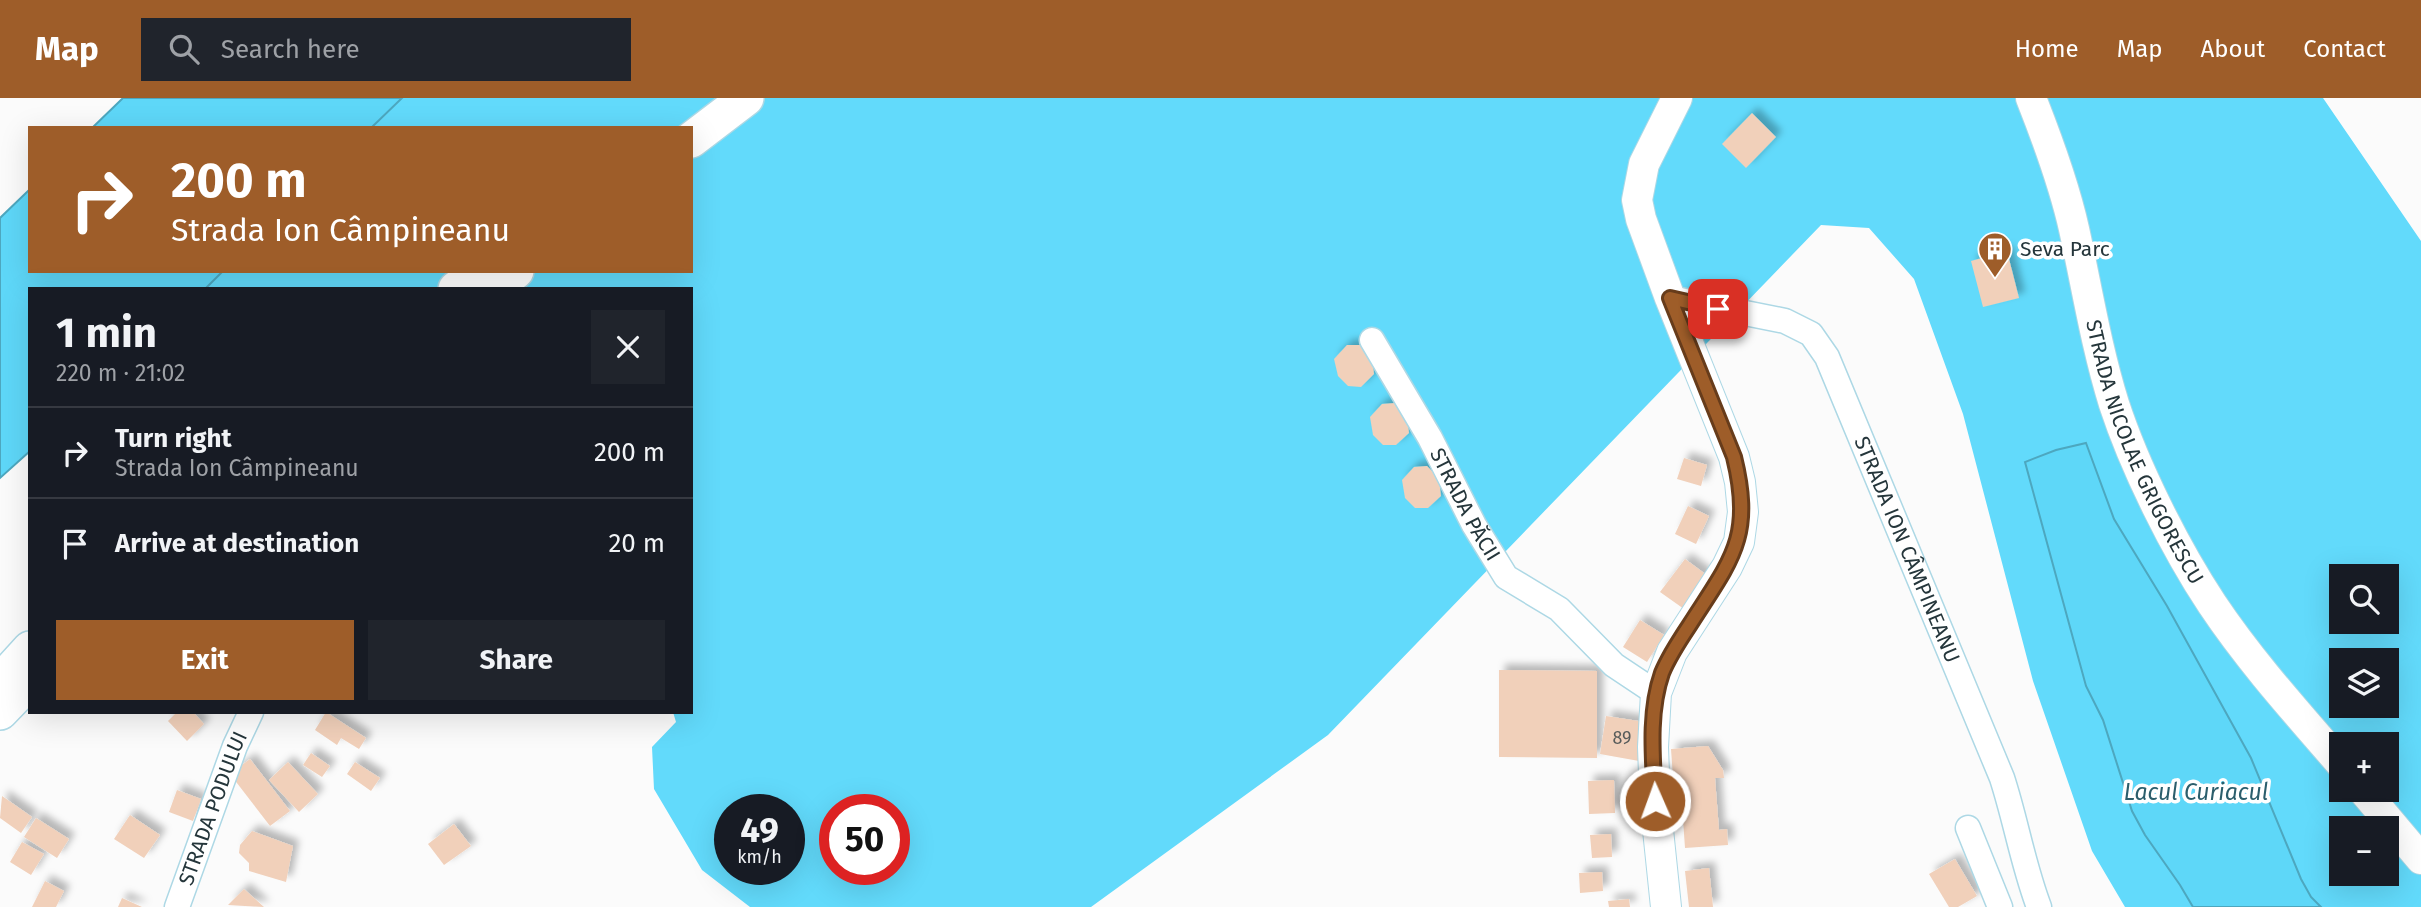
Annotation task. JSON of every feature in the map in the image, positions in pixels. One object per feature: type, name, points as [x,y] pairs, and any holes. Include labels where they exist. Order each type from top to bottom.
[{"type":"highway","points":[[677,126],[712,98]]},
{"type":"highway","points":[[693,138],[746,98]]},
{"type":"highway","points":[[459,287],[477,273]]},
{"type":"highway","points":[[496,287],[513,273]]},
{"type":"highway","points":[[0,682],[28,651]]},
{"type":"highway","points":[[0,712],[28,683]]},
{"type":"main road","points":[[1667,907],[1655,801],[1653,747],[1656,693],[1672,652],[1727,567],[1739,542],[1743,512],[1734,457],[1670,298],[1637,200],[1644,164],[1678,98]]},
{"type":"main road","name":"STRADA NICOLAE GRIGORESCU","points":[[2031,98],[2060,176],[2074,228],[2098,351],[2136,459],[2186,561],[2213,605],[2329,749]]},
{"type":"main road","points":[[2373,802],[2421,859]]},
{"type":"street","name":"STRADA ION CÂMPINEANU","points":[[1670,298],[1785,321],[1811,334],[1827,357],[2002,778],[2016,819],[2023,859],[2039,907]]},
{"type":"street","name":"STRADA PĂCII","points":[[1372,340],[1430,438],[1474,525],[1506,577],[1559,609],[1614,665],[1656,693]]},
{"type":"street","name":"STRADA PODULUI","points":[[177,907],[235,746],[250,714]]},
{"type":"street","points":[[1968,828],[2000,907]]},
{"type":"shaded area","points":[[402,98],[2323,98],[2421,241],[2421,907],[2125,907],[2092,851],[2033,681],[1963,414],[1914,279],[1869,228],[1821,225],[1328,735],[1091,907],[750,907],[721,885],[805,885],[805,794],[714,794],[714,879],[702,870],[654,789],[652,747],[676,722],[674,714],[693,714],[693,287],[207,287],[221,273],[693,273],[693,126],[373,126]]},
{"type":"water","points":[[123,98],[402,98],[373,126],[94,126]]},
{"type":"water","points":[[28,191],[28,273],[221,273],[207,287],[28,287],[28,453],[0,478],[0,218]]},
{"type":"water","name":"Lacul Curiacul","points":[[2086,443],[2114,519],[2167,606],[2251,758],[2301,879],[2311,897],[2321,907],[2193,907],[2132,811],[2103,720],[2086,686],[2025,462],[2056,450]]},
{"type":"building","points":[[1752,113],[1776,137],[1746,168],[1722,144]]},
{"type":"building","name":"Seva Parc","points":[[2007,251],[2019,298],[1983,307],[1971,261]]},
{"type":"building","points":[[1347,345],[1360,345],[1372,356],[1374,374],[1361,387],[1348,386],[1338,376],[1334,359]]},
{"type":"building","points":[[1395,403],[1407,415],[1409,433],[1396,445],[1383,445],[1373,435],[1370,417],[1382,404]]},
{"type":"building","points":[[1684,458],[1707,465],[1701,486],[1677,479]]},
{"type":"building","points":[[1427,466],[1439,478],[1441,496],[1428,508],[1415,508],[1405,498],[1402,480],[1414,467]]},
{"type":"building","points":[[1688,506],[1709,516],[1696,544],[1675,534]]},
{"type":"building","points":[[1685,559],[1708,576],[1684,609],[1660,592]]},
{"type":"building","points":[[1640,620],[1664,635],[1647,662],[1623,647]]},
{"type":"building","points":[[1499,670],[1597,671],[1597,758],[1499,757]]},
{"type":"building","points":[[175,714],[195,714],[204,724],[187,741],[168,721]]},
{"type":"building","points":[[325,714],[329,714],[366,738],[359,749],[341,738],[337,745],[315,730]]},
{"type":"building","points":[[1606,716],[1645,722],[1639,761],[1600,754]]},
{"type":"building","points":[[1708,746],[1723,770],[1724,778],[1715,778],[1719,830],[1727,829],[1728,845],[1685,848],[1680,776],[1673,777],[1671,749]]},
{"type":"building","points":[[311,753],[330,766],[322,777],[303,765]]},
{"type":"building","points":[[250,759],[290,811],[270,826],[230,774]]},
{"type":"building","points":[[288,762],[318,794],[299,812],[269,780]]},
{"type":"building","points":[[355,762],[380,778],[371,791],[347,774]]},
{"type":"building","points":[[1614,780],[1615,813],[1589,814],[1588,781]]},
{"type":"building","points":[[177,790],[201,799],[193,821],[169,812]]},
{"type":"building","points":[[2,796],[32,817],[21,833],[0,818]]},
{"type":"building","points":[[130,815],[160,835],[144,858],[114,839]]},
{"type":"building","points":[[36,818],[69,839],[57,858],[24,837]]},
{"type":"building","points":[[454,824],[471,846],[444,865],[428,844]]},
{"type":"building","points":[[252,831],[293,846],[286,882],[249,871],[249,863],[239,853],[240,845]]},
{"type":"building","points":[[1611,834],[1612,857],[1592,858],[1590,835]]},
{"type":"building","points":[[22,842],[44,854],[31,875],[10,862]]},
{"type":"building","points":[[1955,859],[1977,896],[1958,907],[1949,907],[1929,874]]},
{"type":"building","points":[[1709,868],[1713,907],[1689,907],[1685,871]]},
{"type":"building","points":[[1602,872],[1603,891],[1580,893],[1579,873]]},
{"type":"building","points":[[45,881],[64,891],[56,907],[32,907]]},
{"type":"building","points":[[244,889],[264,907],[228,905]]},
{"type":"building","points":[[122,898],[142,907],[118,907]]},
{"type":"building","points":[[1629,899],[1630,907],[1609,907],[1608,901]]},
{"type":"place","name":"Seva Parc","points":[[1995,279]]},
{"type":"route","points":[[1655,801],[1653,716],[1663,670],[1727,567],[1739,542],[1743,512],[1734,457],[1670,298],[1718,309]]}]
